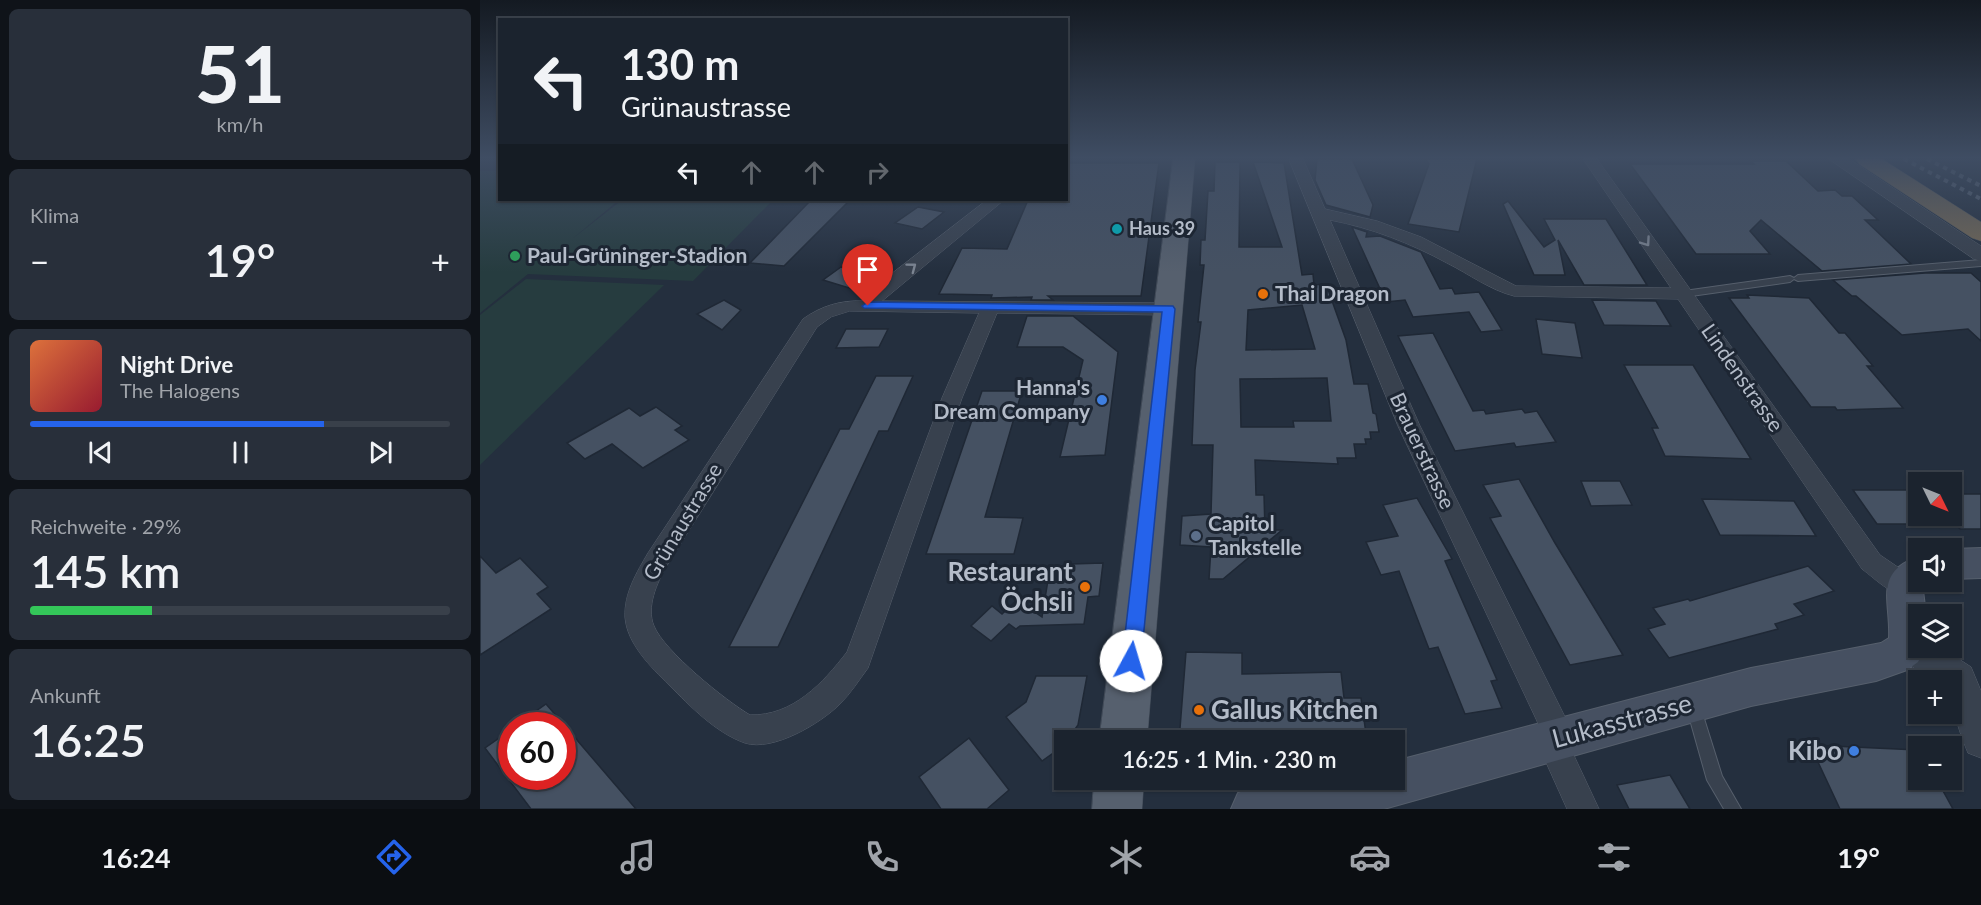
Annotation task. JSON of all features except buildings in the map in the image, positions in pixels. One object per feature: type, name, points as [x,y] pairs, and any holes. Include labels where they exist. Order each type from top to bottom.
[{"type":"highway","points":[[1924,197],[1981,234]]},
{"type":"main road","points":[[1124,730],[1180,197]]},
{"type":"main road","points":[[1962,564],[1981,563]]},
{"type":"main road","points":[[1908,588],[1904,597],[1908,622]]},
{"type":"main road","name":"Lukasstrasse","points":[[1254,809],[1336,803],[1361,792],[1765,683],[1877,662],[1895,657],[1908,645]]},
{"type":"main road","points":[[1116,809],[1118,790]]},
{"type":"street","name":"Brauerstrasse","points":[[1313,197],[1409,426],[1551,719],[1554,739],[1583,809]]},
{"type":"street","name":"Lindenstrasse","points":[[1616,197],[1871,562],[1908,577]]},
{"type":"street","points":[[1894,197],[1981,255]]},
{"type":"street","points":[[868,306],[883,289],[995,201]]},
{"type":"street","points":[[1320,213],[1390,228],[1430,245],[1514,291],[1684,294]]},
{"type":"street","name":"Grünaustrasse","points":[[990,308],[952,398],[858,659],[836,688],[815,706],[785,723],[762,730],[745,729],[719,713],[647,643],[640,627],[641,593],[657,560],[805,328],[816,317],[849,306],[1169,309]]},
{"type":"street","points":[[1930,658],[1970,682],[1981,740]]},
{"type":"lane","points":[[1684,294],[1794,278],[1981,263]]},
{"type":"lane","points":[[1692,703],[1715,780],[1733,809]]},
{"type":"green space","points":[[480,197],[498,197],[498,201],[618,201],[572,239],[621,201],[772,201],[693,281],[528,274],[480,313]]},
{"type":"green space","points":[[526,279],[664,285],[480,465],[480,315]]},
{"type":"railway","points":[[1977,197],[1981,199]]},
{"type":"place","name":"Haus 39","points":[[1117,229]]},
{"type":"place","name":"Paul-Grüninger-Stadion","points":[[515,256]]},
{"type":"place","name":"Thai Dragon","points":[[1263,294]]},
{"type":"place","name":"Hanna's Dream Company","points":[[1102,400]]},
{"type":"place","name":"Capitol Tankstelle","points":[[1196,536]]},
{"type":"place","name":"Restaurant Öchsli","points":[[1085,587]]},
{"type":"place","name":"Gallus Kitchen","points":[[1199,710]]},
{"type":"place","name":"Kibo","points":[[1854,751]]},
{"type":"route","points":[[868,306],[1169,309],[1131,661]]}]
